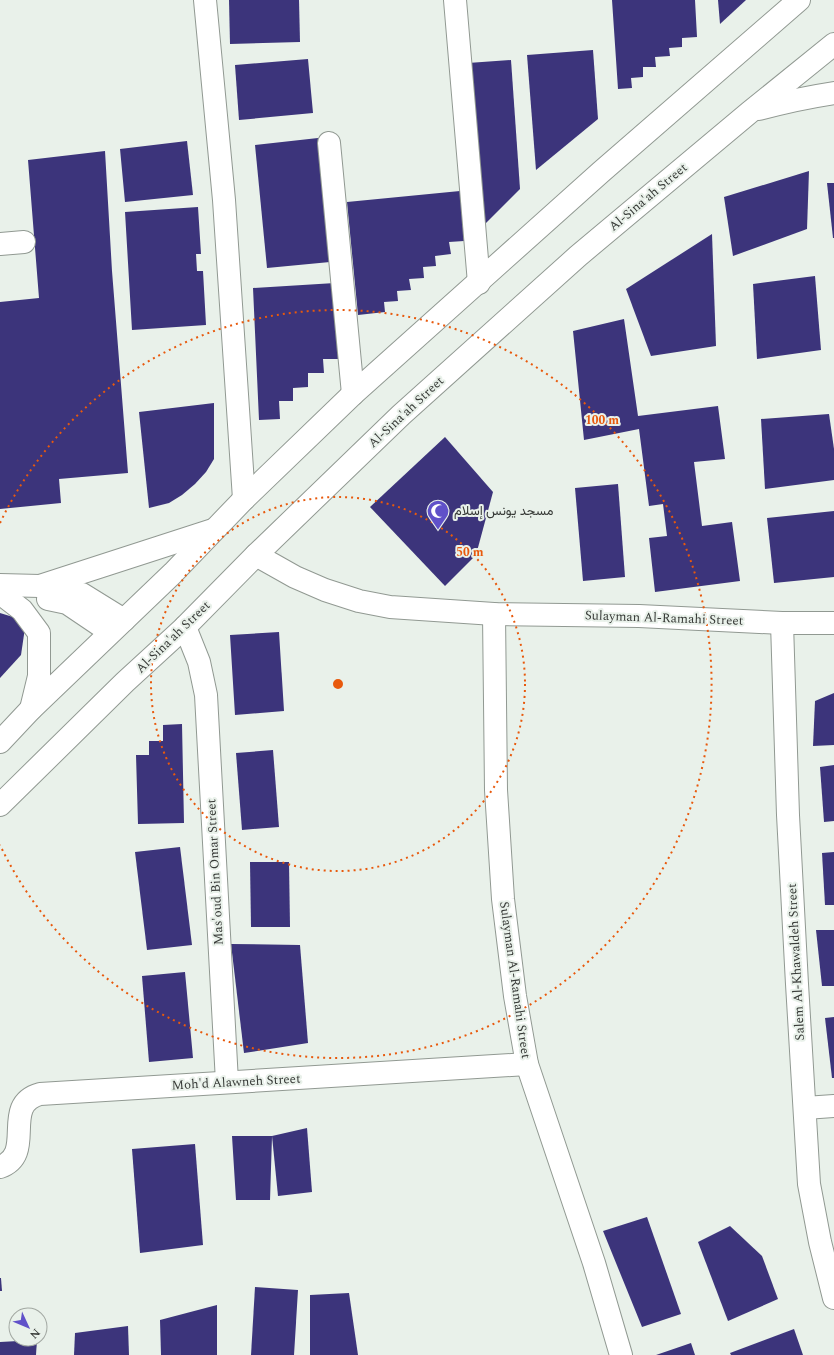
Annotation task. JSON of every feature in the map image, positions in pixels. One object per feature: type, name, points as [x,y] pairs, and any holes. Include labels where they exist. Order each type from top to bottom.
[{"type":"street","points":[[205,0],[224,200],[244,500]]},
{"type":"street","points":[[455,0],[479,283]]},
{"type":"street","points":[[0,742],[31,709],[173,573],[214,529],[353,394],[479,283],[601,172],[799,0]]},
{"type":"street","name":"Al-Sina'ah Street","points":[[0,805],[125,682],[168,644],[256,555],[401,415],[578,256],[750,112],[834,44]]},
{"type":"street","points":[[750,112],[782,103],[834,93]]},
{"type":"street","points":[[329,143],[353,394]]},
{"type":"street","points":[[0,244],[24,242]]},
{"type":"street","points":[[40,586],[214,529]]},
{"type":"street","name":"Sulayman Al-Ramahi Street","points":[[256,555],[295,577],[325,590],[359,601],[390,607],[494,614],[639,616],[782,623],[834,623]]},
{"type":"street","points":[[0,585],[40,586],[82,594],[117,626]]},
{"type":"street","points":[[0,588],[67,603],[117,626]]},
{"type":"street","points":[[0,593],[22,610],[39,633],[39,676],[31,709]]},
{"type":"street","name":"Sulayman Al-Ramahi Street","points":[[494,614],[496,790],[503,899],[515,996],[527,1064],[594,1264],[621,1355]]},
{"type":"street","name":"Salem Al-Khawaldeh Street","points":[[782,623],[788,815],[809,1184],[827,1247],[834,1298]]},
{"type":"street","name":"Mas'oud Bin Omar Street","points":[[185,627],[199,662],[206,695],[227,1082]]},
{"type":"street","points":[[168,644],[199,662]]},
{"type":"street","name":"Moh'd Alawneh Street","points":[[0,1167],[5,1165],[14,1154],[16,1147],[14,1115],[18,1107],[23,1101],[31,1096],[40,1094],[527,1064]]},
{"type":"street","points":[[805,1108],[834,1106]]},
{"type":"building","points":[[229,0],[299,0],[300,42],[230,44]]},
{"type":"building","points":[[612,0],[695,0],[697,37],[682,38],[682,47],[669,48],[670,56],[655,57],[656,67],[643,67],[643,77],[631,78],[632,88],[618,89]]},
{"type":"building","points":[[718,0],[746,0],[720,24]]},
{"type":"building","points":[[593,50],[598,119],[536,170],[527,55]]},
{"type":"building","points":[[308,59],[313,113],[239,120],[235,65]]},
{"type":"building","points":[[511,60],[520,189],[480,229],[468,63]]},
{"type":"building","points":[[318,138],[330,262],[267,268],[255,145]]},
{"type":"building","points":[[187,141],[193,195],[125,202],[120,149]]},
{"type":"building","points":[[105,151],[112,271],[128,473],[59,479],[61,503],[0,509],[0,302],[39,298],[28,160]]},
{"type":"building","points":[[809,171],[807,229],[733,256],[724,197]]},
{"type":"building","points":[[827,183],[834,183],[834,238],[833,238]]},
{"type":"building","points":[[460,191],[464,241],[449,242],[451,254],[435,256],[436,266],[423,267],[424,278],[409,279],[411,290],[397,291],[398,301],[384,302],[385,312],[358,315],[347,202]]},
{"type":"building","points":[[198,207],[201,254],[196,254],[197,271],[203,271],[206,325],[132,330],[125,212]]},
{"type":"building","points":[[712,234],[716,346],[651,356],[626,289]]},
{"type":"building","points":[[815,276],[821,350],[757,359],[753,284]]},
{"type":"building","points":[[335,283],[339,359],[323,359],[324,373],[308,373],[308,387],[293,388],[293,401],[279,401],[280,419],[259,420],[253,288]]},
{"type":"building","points":[[624,319],[638,416],[718,406],[725,459],[694,462],[702,526],[732,522],[740,581],[655,592],[649,538],[667,536],[663,504],[649,506],[639,429],[584,440],[573,331]]},
{"type":"building","points":[[214,403],[214,459],[206,472],[182,495],[169,503],[149,508],[139,412]]},
{"type":"building","points":[[829,414],[834,449],[834,480],[765,489],[761,419]]},
{"type":"building","name":"مسجد يونس إسلام","points":[[445,437],[493,492],[476,555],[445,586],[370,507]]},
{"type":"building","points":[[618,484],[625,577],[583,581],[575,488]]},
{"type":"building","points":[[834,511],[834,577],[774,583],[767,518]]},
{"type":"building","points":[[0,613],[26,621],[21,655],[0,678]]},
{"type":"building","points":[[279,632],[284,711],[235,715],[230,635]]},
{"type":"building","points":[[834,693],[834,745],[813,746],[815,701]]},
{"type":"building","points":[[182,724],[184,823],[138,824],[136,755],[149,755],[149,741],[163,741],[163,725]]},
{"type":"building","points":[[273,750],[279,827],[242,830],[236,753]]},
{"type":"building","points":[[834,765],[834,821],[824,822],[820,767]]},
{"type":"building","points":[[180,847],[192,945],[147,950],[135,852]]},
{"type":"building","points":[[834,852],[834,905],[825,905],[822,853]]},
{"type":"building","points":[[250,862],[289,862],[290,927],[251,927]]},
{"type":"building","points":[[816,930],[834,930],[834,986],[822,986]]},
{"type":"building","points":[[231,944],[300,945],[308,1043],[244,1053]]},
{"type":"building","points":[[185,972],[193,1058],[149,1062],[142,976]]},
{"type":"building","points":[[834,1017],[834,1078],[832,1078],[825,1018]]},
{"type":"building","points":[[307,1128],[312,1192],[278,1196],[272,1136]]},
{"type":"building","points":[[232,1136],[272,1136],[270,1200],[236,1200]]},
{"type":"building","points":[[195,1144],[203,1245],[140,1253],[132,1149]]},
{"type":"building","points":[[647,1217],[681,1314],[642,1327],[603,1231]]},
{"type":"building","points":[[730,1226],[762,1256],[778,1299],[728,1321],[698,1242]]},
{"type":"building","points":[[1,1278],[2,1291],[0,1291]]},
{"type":"building","points":[[255,1287],[298,1290],[294,1355],[251,1355]]},
{"type":"building","points":[[349,1293],[358,1355],[310,1355],[310,1295]]},
{"type":"building","points":[[217,1305],[217,1355],[161,1355],[160,1320]]},
{"type":"building","points":[[128,1326],[129,1355],[74,1355],[75,1333]]},
{"type":"building","points":[[794,1329],[803,1355],[731,1355],[730,1353]]},
{"type":"building","points":[[0,1342],[8,1342],[8,1347],[37,1347],[36,1355],[0,1355]]},
{"type":"building","points":[[691,1343],[695,1355],[656,1355]]},
{"type":"place","name":"مسجد يونس إسلام","points":[[438,530]]}]
